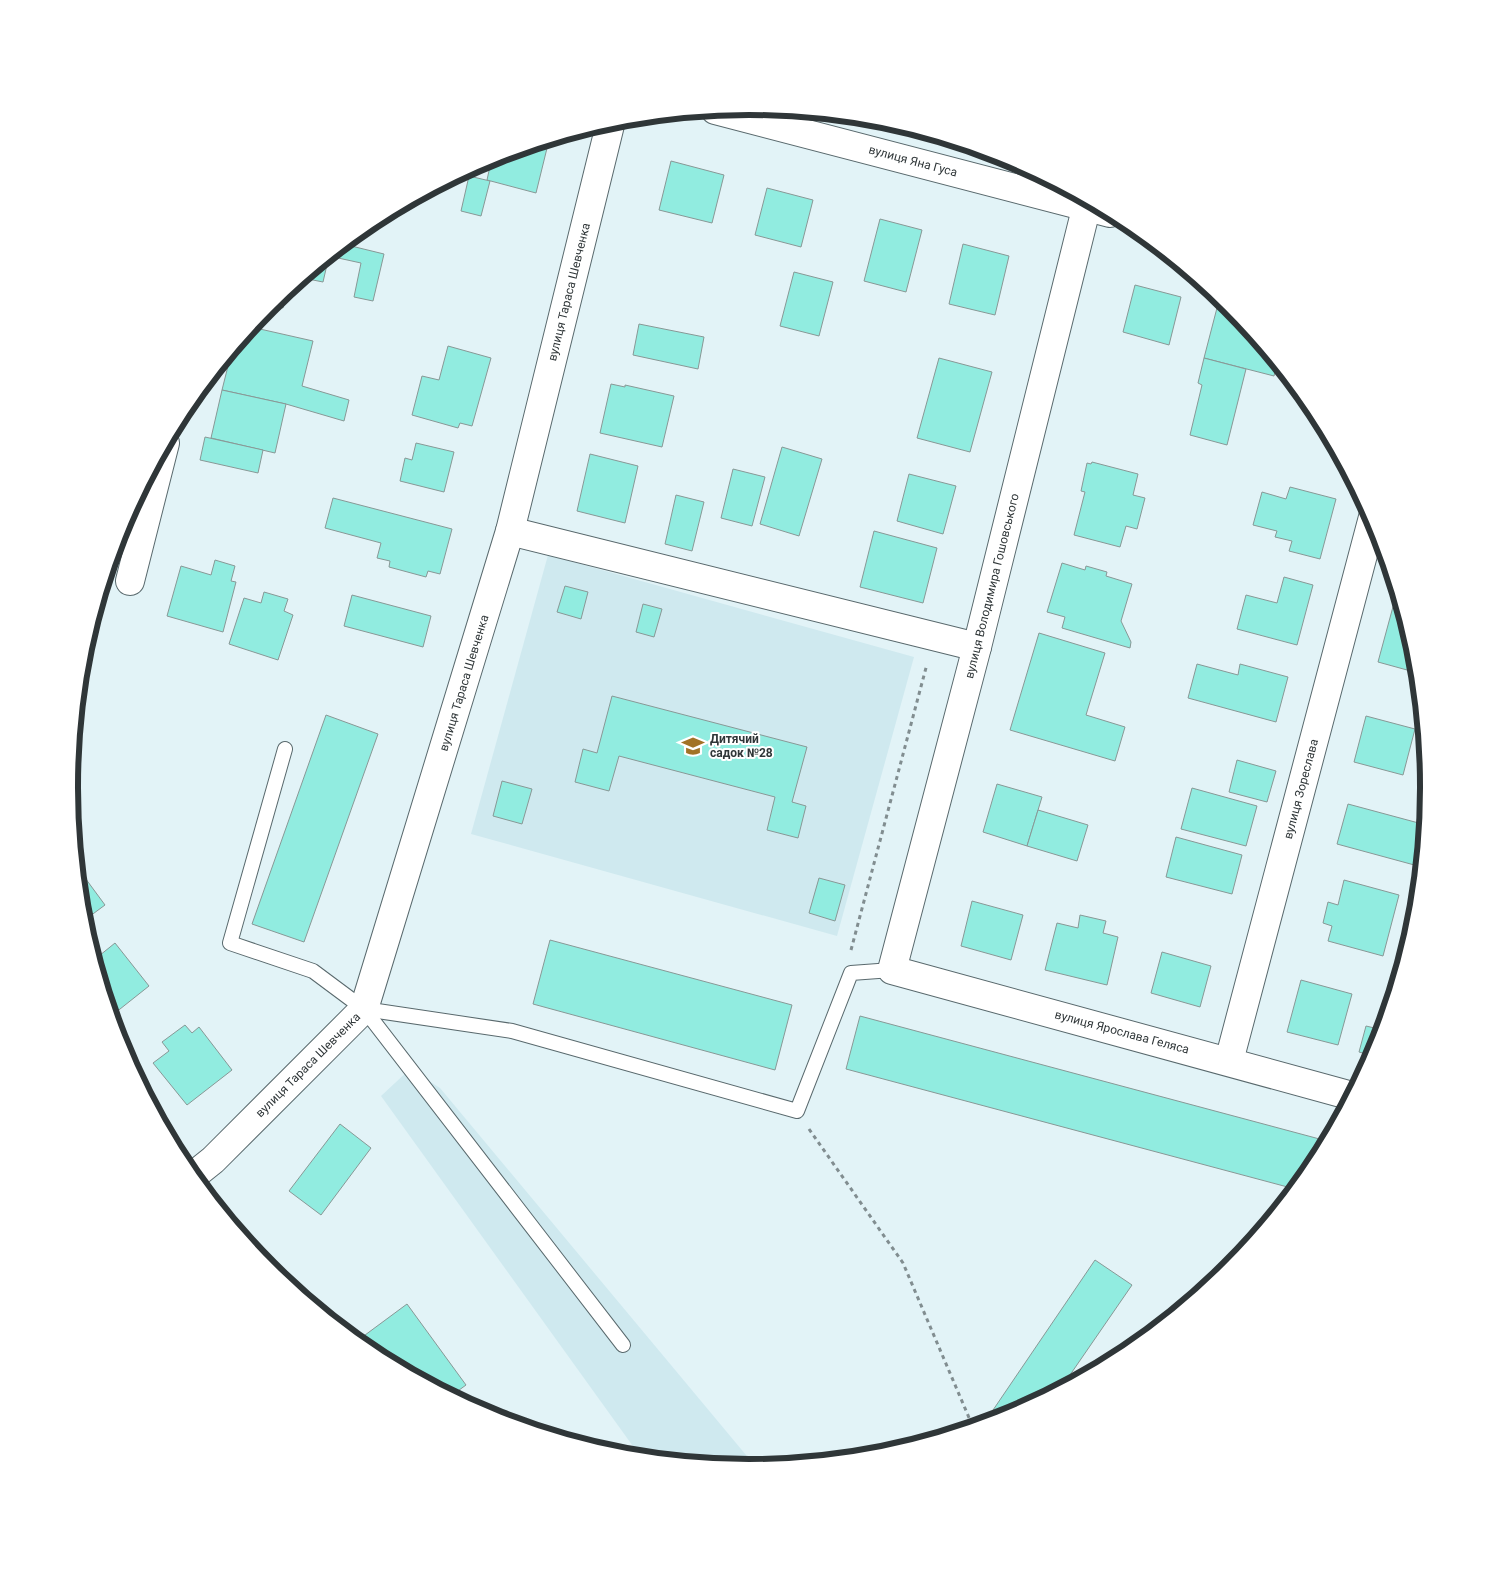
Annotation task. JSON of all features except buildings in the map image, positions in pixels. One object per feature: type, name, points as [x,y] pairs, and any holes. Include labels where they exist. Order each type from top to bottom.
[{"type":"street","name":"вулиця Яна Гуса","points":[[737,116],[1083,204]]},
{"type":"street","name":"вулиця Тараса Шевченка","points":[[199,1171],[213,1160],[364,1010],[510,531],[609,130]]},
{"type":"street","name":"вулиця Володимира Гошовського","points":[[892,970],[1094,211]]},
{"type":"street","points":[[130,581],[159,467]]},
{"type":"street","name":"вулиця Зореслава","points":[[1229,1061],[1369,530]]},
{"type":"street","points":[[510,531],[977,647]]},
{"type":"street","name":"вулиця Ярослава Геляса","points":[[892,970],[1346,1094]]},
{"type":"lane","points":[[285,749],[230,943],[313,971],[364,1010],[623,1345]]},
{"type":"lane","points":[[364,1010],[512,1032],[797,1111],[851,973],[892,970]]},
{"type":"path","points":[[851,973],[850,954],[934,637]]},
{"type":"path","points":[[797,1111],[903,1263],[971,1421]]},
{"type":"shaded area","name":"Дитячий садок №28","points":[[548,555],[914,657],[837,936],[471,834]]},
{"type":"shaded area","points":[[410,1069],[440,1088],[749,1459],[705,1457],[635,1449],[381,1096]]},
{"type":"place","name":"Дитячий садок №28","points":[[693,746]]}]
